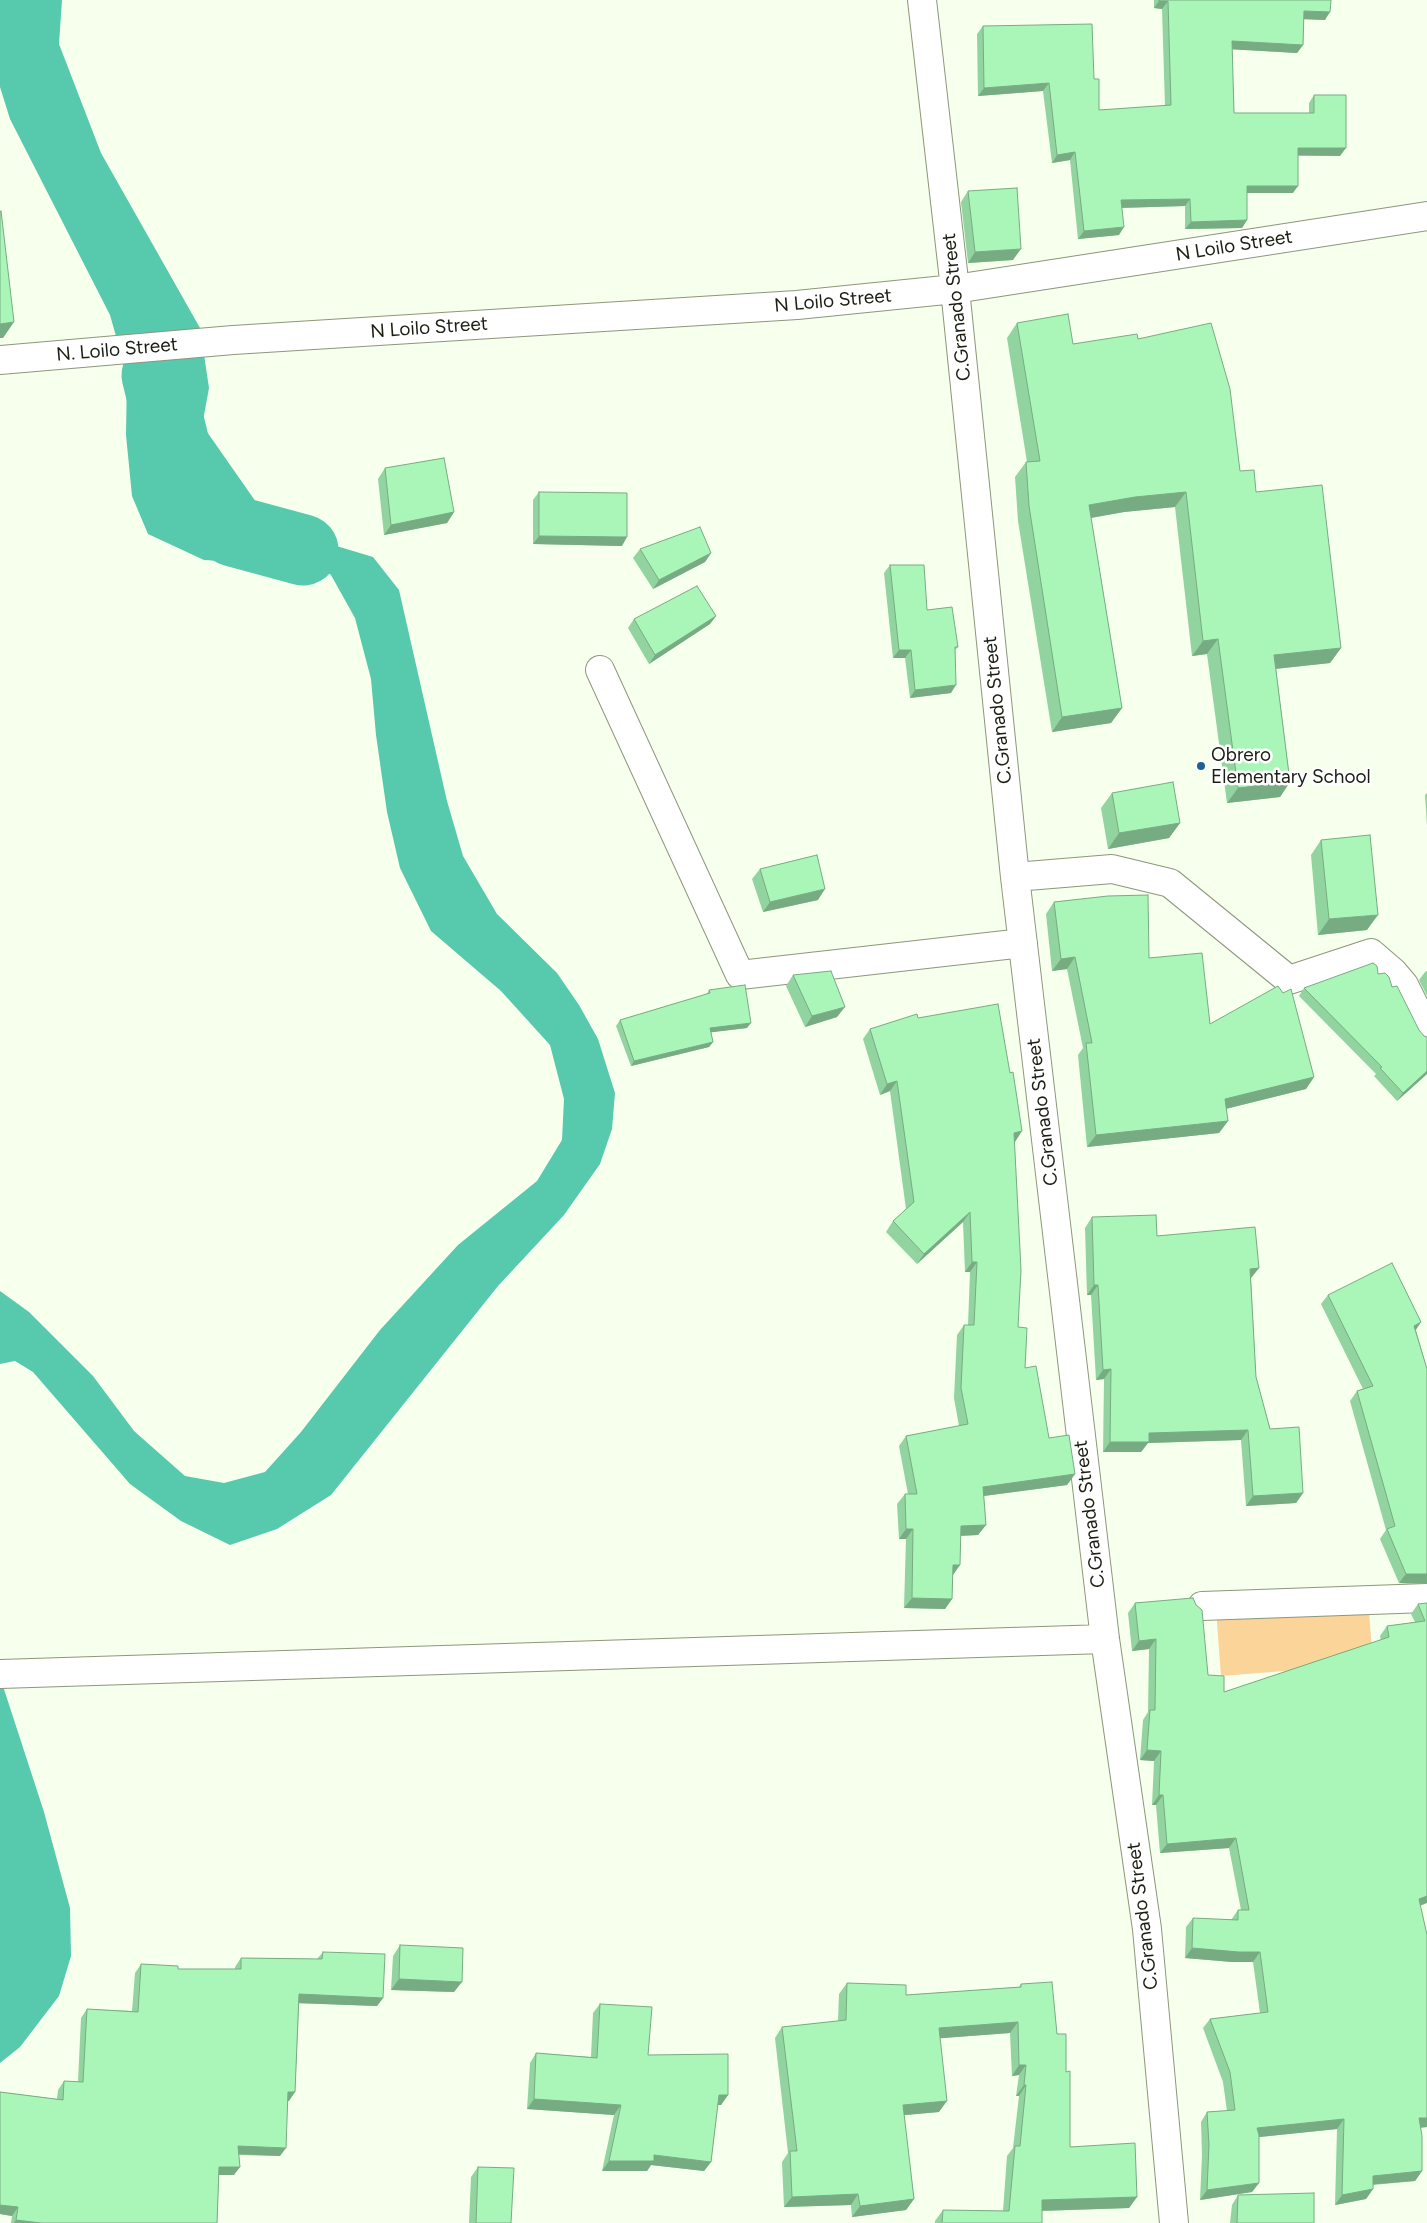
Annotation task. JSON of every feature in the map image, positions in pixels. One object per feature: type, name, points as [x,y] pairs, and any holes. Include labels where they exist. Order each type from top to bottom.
[{"type":"street","name":"C.Granado Street","points":[[922,0],[937,113],[1015,877],[1105,1639],[1146,1929],[1174,2223]]},
{"type":"street","name":"N Loilo Street","points":[[233,340],[797,305],[955,289],[1427,216]]},
{"type":"street","name":"N. Loilo Street","points":[[0,360],[233,340]]},
{"type":"street","points":[[600,670],[740,975],[1023,943]]},
{"type":"street","points":[[1015,877],[1112,869],[1170,883],[1290,980],[1371,953],[1393,972],[1404,985],[1427,1031]]},
{"type":"street","points":[[1202,1606],[1427,1598]]},
{"type":"street","points":[[0,1674],[1105,1639]]},
{"type":"shaded area","points":[[1368,1598],[1373,1664],[1221,1676],[1216,1609]]},
{"type":"water","points":[[0,0],[62,0],[59,44],[101,153],[200,328],[209,388],[200,437],[185,476],[190,502],[373,557],[399,590],[447,801],[463,856],[497,914],[557,973],[579,1005],[598,1039],[615,1093],[612,1129],[600,1164],[564,1215],[498,1286],[331,1495],[277,1529],[230,1545],[181,1521],[130,1484],[33,1372],[15,1361],[0,1364],[0,1291],[29,1312],[93,1376],[134,1431],[185,1476],[224,1483],[265,1472],[301,1432],[380,1330],[458,1245],[537,1181],[562,1140],[564,1099],[550,1045],[501,991],[431,931],[400,868],[387,812],[376,735],[371,679],[355,618],[331,575],[309,561],[271,564],[204,560],[148,534],[132,496],[126,435],[127,375],[110,315],[10,119],[0,87]]},
{"type":"water","points":[[0,1677],[44,1812],[70,1908],[71,1956],[59,1996],[20,2047],[0,2063]]},
{"type":"building","points":[[1159,0],[1331,0],[1330,12],[1304,11],[1303,45],[1232,41],[1234,113],[1314,113],[1314,95],[1346,95],[1346,148],[1298,148],[1298,186],[1247,186],[1247,220],[1191,222],[1190,199],[1121,200],[1124,227],[1084,231],[1075,152],[1057,155],[1049,83],[984,88],[983,26],[1092,24],[1094,79],[1099,79],[1099,110],[1171,105],[1168,1]]},
{"type":"building","points":[[1017,188],[1021,249],[975,252],[968,191]]},
{"type":"building","points":[[0,212],[14,322],[0,324]]},
{"type":"building","points":[[1068,314],[1073,344],[1137,334],[1138,339],[1211,323],[1230,389],[1240,471],[1254,470],[1256,492],[1322,485],[1341,648],[1274,655],[1290,782],[1238,788],[1218,639],[1203,641],[1186,492],[1135,497],[1089,505],[1122,708],[1062,717],[1029,506],[1026,462],[1040,461],[1017,323]]},
{"type":"building","points":[[444,458],[454,512],[391,525],[385,468]]},
{"type":"building","points":[[539,492],[627,493],[627,537],[539,536]]},
{"type":"building","points":[[700,527],[711,553],[659,580],[640,549]]},
{"type":"building","points":[[890,565],[924,565],[927,610],[952,607],[958,647],[955,647],[956,685],[915,690],[911,650],[899,650]]},
{"type":"building","points":[[697,586],[716,616],[655,655],[634,619]]},
{"type":"building","points":[[1173,782],[1180,823],[1119,833],[1112,793]]},
{"type":"building","points":[[1370,835],[1378,915],[1329,919],[1321,840]]},
{"type":"building","points":[[817,855],[825,889],[770,902],[760,869]]},
{"type":"building","points":[[1148,895],[1149,958],[1202,953],[1210,1024],[1278,986],[1283,993],[1291,989],[1314,1077],[1225,1099],[1228,1121],[1096,1135],[1086,1043],[1092,1043],[1075,957],[1061,959],[1054,902],[1108,896]]},
{"type":"building","points":[[1373,963],[1377,966],[1378,974],[1385,973],[1389,977],[1392,987],[1397,986],[1419,1030],[1427,1037],[1427,1071],[1403,1093],[1380,1068],[1382,1067],[1304,988]]},
{"type":"building","points":[[831,971],[845,1007],[812,1016],[793,975]]},
{"type":"building","points":[[745,985],[751,1023],[710,1028],[713,1042],[634,1061],[620,1020],[710,993],[709,990]]},
{"type":"building","points":[[998,1004],[1010,1073],[1013,1072],[1022,1131],[1014,1133],[1021,1270],[1018,1327],[1027,1328],[1025,1368],[1036,1366],[1049,1438],[1069,1435],[1075,1474],[983,1487],[986,1525],[961,1526],[960,1565],[953,1565],[952,1599],[912,1598],[913,1529],[906,1529],[905,1494],[917,1494],[906,1436],[968,1424],[961,1388],[964,1325],[974,1325],[977,1262],[972,1262],[970,1212],[924,1254],[893,1221],[914,1202],[897,1081],[887,1084],[870,1029],[917,1014],[918,1018]]},
{"type":"building","points":[[1156,1215],[1157,1236],[1255,1227],[1259,1268],[1250,1269],[1256,1377],[1270,1429],[1299,1427],[1303,1493],[1253,1496],[1248,1430],[1149,1433],[1149,1442],[1110,1442],[1111,1369],[1103,1370],[1098,1285],[1094,1285],[1092,1217]]},
{"type":"building","points":[[1392,1263],[1421,1322],[1414,1326],[1427,1369],[1427,1574],[1406,1574],[1387,1529],[1395,1526],[1357,1391],[1373,1386],[1328,1295]]},
{"type":"building","points":[[1193,1598],[1196,1605],[1202,1610],[1208,1675],[1224,1676],[1224,1692],[1389,1637],[1387,1626],[1425,1621],[1418,1604],[1427,1603],[1427,1896],[1419,1899],[1427,1935],[1427,2118],[1419,2118],[1422,2136],[1422,2171],[1373,2176],[1373,2189],[1342,2195],[1344,2119],[1257,2128],[1259,2135],[1259,2183],[1207,2190],[1209,2145],[1207,2112],[1235,2110],[1230,2072],[1210,2019],[1268,2012],[1260,1952],[1192,1948],[1193,1918],[1238,1920],[1238,1910],[1249,1910],[1236,1838],[1167,1844],[1163,1795],[1159,1795],[1161,1751],[1147,1750],[1150,1710],[1155,1710],[1156,1639],[1139,1641],[1135,1603]]},
{"type":"building","points":[[400,1945],[463,1948],[462,1982],[399,1979]]},
{"type":"building","points":[[323,1952],[385,1954],[383,1998],[299,1994],[295,2092],[288,2092],[286,2148],[238,2146],[240,2167],[219,2167],[217,2223],[41,2223],[16,2220],[18,2207],[0,2205],[0,2092],[63,2100],[64,2081],[83,2082],[87,2009],[138,2012],[141,1964],[178,1966],[178,1969],[241,1969],[241,1958],[322,1959]]},
{"type":"building","points":[[1052,1982],[1057,2034],[1066,2034],[1066,2072],[1070,2071],[1070,2147],[1135,2143],[1137,2197],[1042,2200],[1042,2223],[942,2223],[943,2210],[1009,2211],[1015,2146],[1020,2146],[1026,2085],[1024,2085],[1026,2065],[1019,2065],[1018,2022],[939,2028],[947,2101],[903,2105],[914,2199],[860,2206],[858,2194],[792,2197],[790,2151],[797,2151],[782,2027],[846,2020],[847,1983],[906,1985],[906,1995],[1021,1987],[1021,1984]]},
{"type":"building","points":[[600,2004],[652,2007],[648,2055],[728,2054],[728,2095],[719,2095],[711,2162],[654,2155],[654,2161],[609,2161],[621,2105],[534,2099],[536,2053],[597,2058]]},
{"type":"building","points":[[478,2167],[514,2168],[511,2223],[476,2223]]},
{"type":"building","points":[[1314,2193],[1314,2223],[1237,2223],[1238,2195]]},
{"type":"waterway","points":[[157,375],[175,448],[233,531],[303,550]]},
{"type":"place","name":"Obrero Elementary School","points":[[1201,766]]}]
